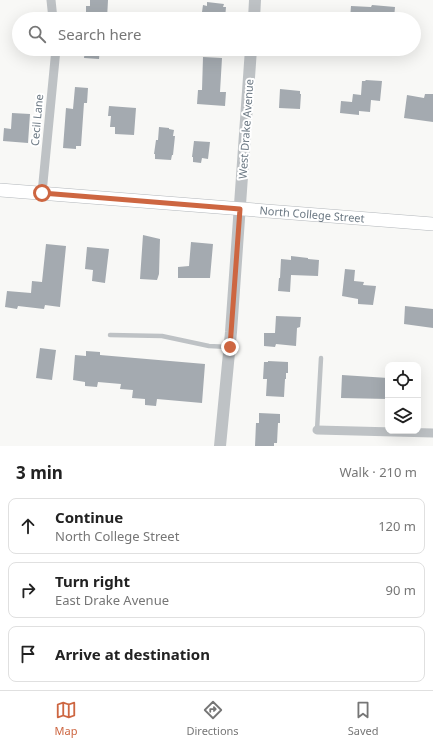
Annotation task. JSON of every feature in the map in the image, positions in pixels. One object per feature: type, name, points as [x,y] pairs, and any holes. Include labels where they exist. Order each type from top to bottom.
[{"type":"main road","name":"North College Street","points":[[0,190],[433,224]]},
{"type":"street","points":[[51,0],[52,12]]},
{"type":"street","points":[[254,12],[255,0]]},
{"type":"street","name":"Cecil Lane","points":[[42,193],[55,56]]},
{"type":"street","name":"West Drake Avenue","points":[[220,446],[230,347],[251,56]]},
{"type":"street","points":[[317,430],[433,433]]},
{"type":"lane","points":[[110,334],[162,336],[209,346],[230,347]]},
{"type":"lane","points":[[317,430],[321,358]]},
{"type":"building","points":[[90,0],[108,0],[107,12],[86,12],[86,6],[90,6]]},
{"type":"building","points":[[207,2],[224,4],[223,7],[226,7],[226,12],[202,12],[203,5],[207,6]]},
{"type":"building","points":[[372,5],[395,7],[395,12],[351,12],[351,6],[371,7]]},
{"type":"building","points":[[84,56],[99,56],[99,59],[84,58]]},
{"type":"building","points":[[203,57],[222,58],[220,92],[226,92],[225,106],[197,104],[198,90],[202,90]]},
{"type":"building","points":[[362,81],[382,81],[380,101],[371,100],[370,112],[359,111],[359,115],[340,113],[341,101],[352,102],[353,94],[361,95]]},
{"type":"building","points":[[75,87],[88,88],[87,103],[84,103],[81,146],[76,146],[76,149],[63,148],[66,108],[73,109]]},
{"type":"building","points":[[280,89],[300,91],[300,109],[279,108]]},
{"type":"building","points":[[425,94],[433,94],[433,122],[404,118],[407,95],[424,98]]},
{"type":"building","points":[[109,106],[136,108],[134,135],[115,134],[115,127],[110,127],[111,116],[108,116]]},
{"type":"building","points":[[12,113],[30,114],[28,143],[3,141],[4,128],[11,129]]},
{"type":"building","points":[[159,127],[174,130],[173,136],[175,136],[171,160],[155,159],[154,154],[156,140],[158,140]]},
{"type":"building","points":[[194,141],[210,142],[208,159],[202,158],[201,163],[193,162],[192,157]]},
{"type":"building","points":[[143,235],[160,239],[159,274],[157,280],[140,279]]},
{"type":"building","points":[[191,242],[213,244],[210,278],[178,278],[178,267],[189,266]]},
{"type":"building","points":[[46,244],[66,246],[60,307],[45,305],[44,309],[18,306],[17,309],[5,307],[7,291],[31,293],[32,281],[42,282]]},
{"type":"building","points":[[87,247],[109,249],[105,283],[92,281],[93,270],[85,269]]},
{"type":"building","points":[[291,256],[319,260],[318,276],[291,275],[290,292],[278,291],[281,259],[291,260]]},
{"type":"building","points":[[345,269],[355,270],[354,281],[364,282],[363,285],[376,286],[373,305],[358,304],[358,299],[342,296]]},
{"type":"building","points":[[405,306],[433,309],[433,328],[404,324]]},
{"type":"building","points":[[276,316],[301,317],[300,327],[297,328],[296,346],[276,344],[275,347],[264,346],[264,333],[275,333]]},
{"type":"building","points":[[40,348],[56,350],[52,380],[36,378]]},
{"type":"building","points":[[86,351],[100,352],[100,355],[205,364],[202,403],[157,399],[156,406],[145,405],[145,399],[132,398],[133,390],[120,389],[121,384],[98,382],[97,387],[85,386],[85,382],[73,380],[75,355],[86,356]]},
{"type":"building","points":[[264,362],[288,362],[288,373],[286,373],[285,379],[284,397],[266,396],[267,379],[263,379]]},
{"type":"building","points":[[342,375],[385,378],[385,399],[341,398]]},
{"type":"building","points":[[259,413],[280,414],[277,443],[274,443],[274,446],[255,446],[256,423],[259,423]]},
{"type":"route","points":[[42,193],[240,209],[230,347]]}]
